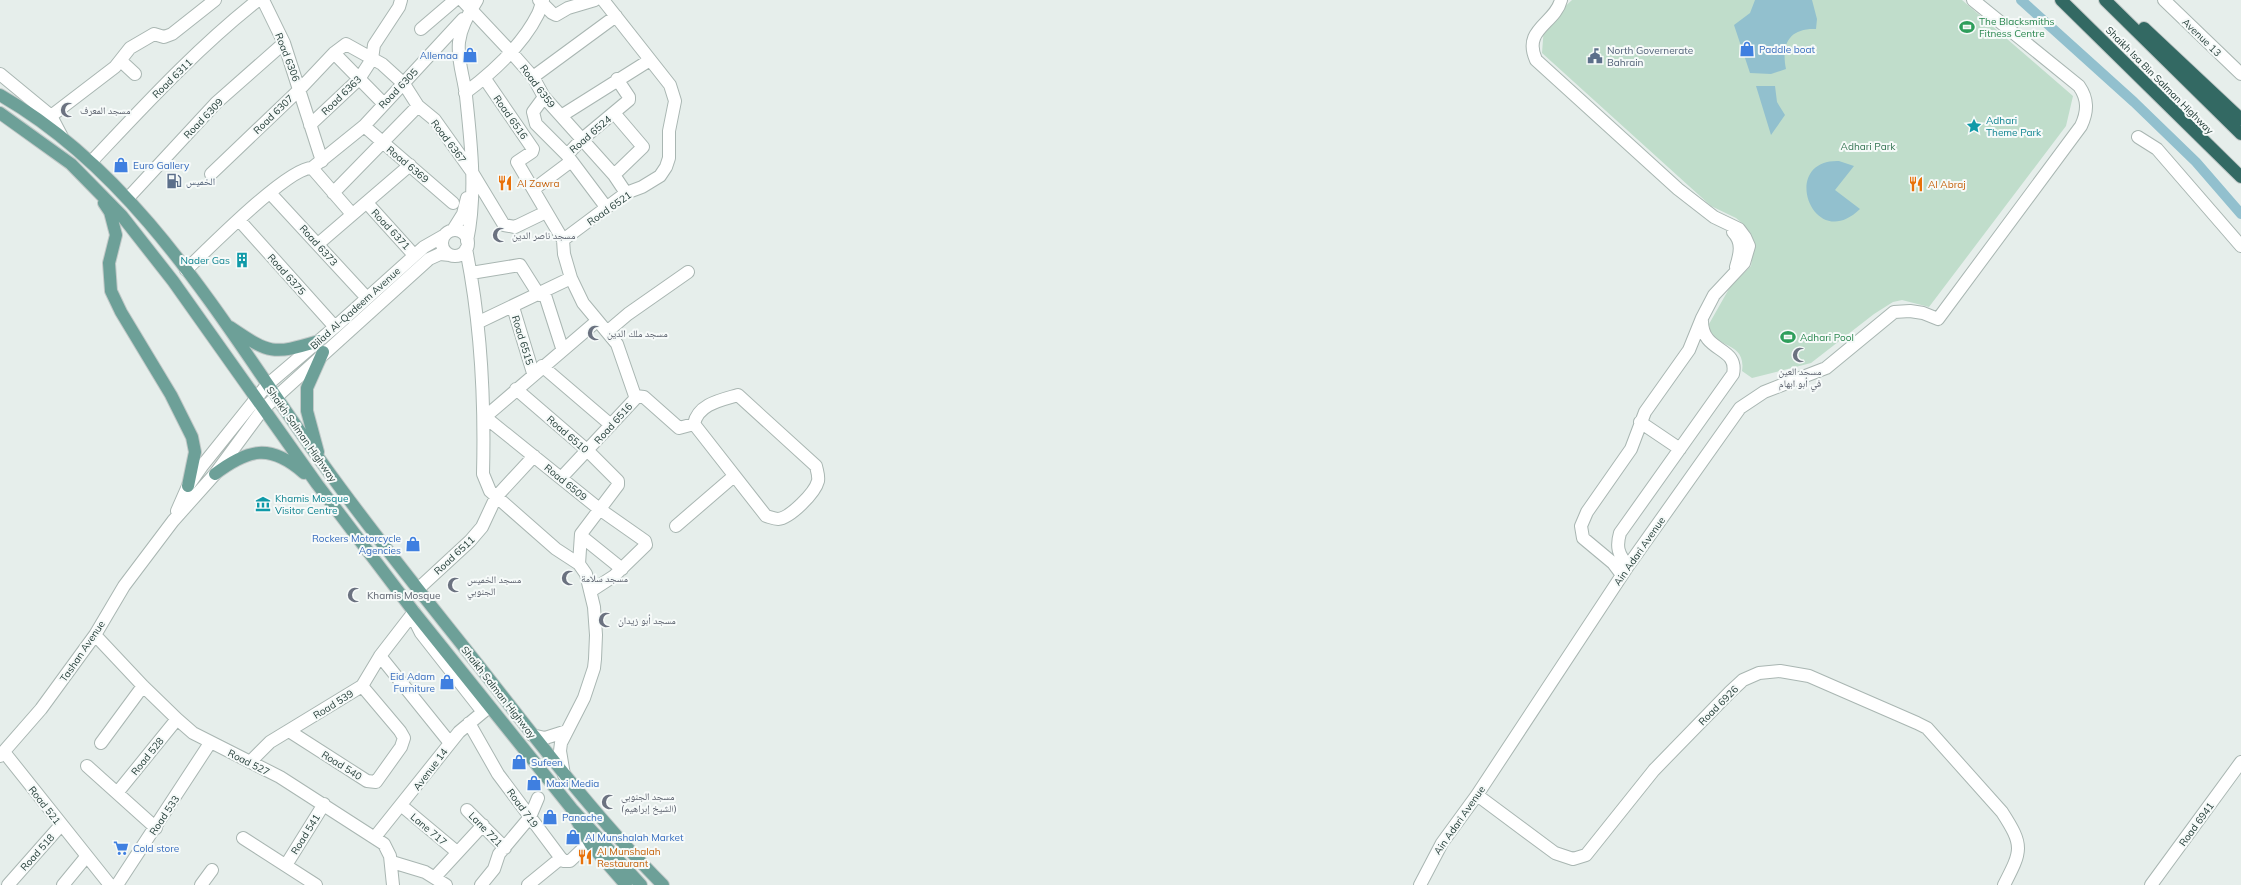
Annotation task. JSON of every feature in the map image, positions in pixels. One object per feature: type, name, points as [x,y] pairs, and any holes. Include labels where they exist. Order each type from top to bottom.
[{"type":"highway","name":"Shaikh Isa Bin Salman Highway","points":[[2061,0],[2241,177]]},
{"type":"highway","name":"Shaikh Isa Bin Salman Highway","points":[[2105,0],[2241,134]]},
{"type":"highway","points":[[2122,16],[2148,31],[2241,119]]},
{"type":"main road","name":"Shaikh Salman Highway","points":[[0,95],[62,137],[91,162],[128,198],[186,270],[362,519],[564,775],[640,863],[663,885]]},
{"type":"main road","name":"Shaikh Salman Highway","points":[[0,113],[47,145],[95,187],[146,245],[263,409],[486,709],[572,809],[641,885]]},
{"type":"main road","points":[[95,187],[110,212],[115,226],[116,235],[109,263],[111,291],[121,312],[171,395],[192,437],[195,452],[188,486]]},
{"type":"main road","points":[[224,323],[256,344],[273,351],[321,347],[307,388],[307,411],[320,461]]},
{"type":"main road","points":[[215,474],[235,459],[254,453],[268,453],[285,458],[318,484]]},
{"type":"main road","points":[[572,809],[589,843],[626,885]]},
{"type":"street","points":[[51,116],[121,61],[130,48],[154,34],[164,37],[172,34],[214,0]]},
{"type":"street","name":"Road 6311","points":[[91,162],[154,96],[229,23],[258,0]]},
{"type":"street","name":"Road 6306","points":[[263,0],[284,43],[300,89],[310,124],[317,165]]},
{"type":"street","name":"Road 6363","points":[[310,124],[359,79],[372,59],[374,44],[401,0]]},
{"type":"street","points":[[421,29],[455,0]]},
{"type":"street","name":"Road 6359","points":[[462,0],[474,5],[532,77],[544,97],[614,175],[626,194]]},
{"type":"street","points":[[466,93],[485,79],[511,52],[536,18],[541,1],[556,14],[568,8],[595,0]]},
{"type":"street","points":[[561,116],[617,79],[650,60],[603,0]]},
{"type":"street","points":[[1544,20],[1554,0]]},
{"type":"street","points":[[1561,0],[1557,9],[1530,31],[1525,43],[1529,56],[1678,189],[1704,210],[1724,222],[1739,242],[1740,252],[1735,272],[1718,290],[1702,318],[1689,350],[1647,408],[1640,422],[1631,449],[1594,502],[1581,526],[1583,538],[1613,563],[1625,570]]},
{"type":"street","name":"Ain Adari Avenue","points":[[1420,885],[1442,843],[1477,795],[1625,570],[1740,408],[1764,392],[1826,368],[1894,312],[1910,311],[1922,313],[1936,320],[1940,317],[2084,120],[2086,106],[2084,93],[2074,81],[1972,0]]},
{"type":"street","name":"Avenue 13","points":[[2164,0],[2241,74]]},
{"type":"street","points":[[452,256],[461,254],[467,245],[471,222],[472,172],[466,93],[458,51],[462,26],[474,5]]},
{"type":"street","name":"Road 6305","points":[[186,270],[270,193],[303,169],[317,165],[364,126],[383,103],[404,84],[474,5]]},
{"type":"street","points":[[532,77],[616,16]]},
{"type":"street","name":"Road 6309","points":[[128,198],[216,103],[284,43]]},
{"type":"street","name":"Road 6367","points":[[334,53],[346,44],[382,64],[404,84],[418,106],[435,120],[472,172],[504,225],[515,227],[546,212]]},
{"type":"street","points":[[334,53],[383,103]]},
{"type":"street","name":"Road 6307","points":[[210,174],[300,89],[334,53]]},
{"type":"street","name":"Road 6521","points":[[563,240],[606,207],[626,194],[642,187],[660,176],[669,158],[668,143],[675,101],[673,92],[650,60]]},
{"type":"street","points":[[121,61],[135,74]]},
{"type":"street","points":[[0,74],[51,116],[62,137]]},
{"type":"street","name":"Road 6516","points":[[485,79],[523,132],[533,150],[517,162],[563,240],[564,254],[571,278],[583,303],[597,321],[608,331],[617,344],[635,396],[588,451],[561,478]]},
{"type":"street","name":"Road 6524","points":[[534,189],[568,158],[581,140],[614,113],[629,98],[617,79]]},
{"type":"street","points":[[544,97],[533,112],[536,124],[568,158],[606,207]]},
{"type":"street","points":[[333,193],[418,106]]},
{"type":"street","name":"Road 6524","points":[[614,113],[643,149],[614,175]]},
{"type":"street","points":[[523,132],[536,124]]},
{"type":"street","name":"Road 6369","points":[[364,126],[453,203]]},
{"type":"street","points":[[2138,137],[2157,149],[2241,246]]},
{"type":"street","points":[[317,165],[333,193],[352,214]]},
{"type":"street","name":"Road 6371","points":[[318,244],[410,165]]},
{"type":"street","points":[[471,274],[443,247],[449,233],[466,206],[472,172]]},
{"type":"street","name":"Road 6373","points":[[270,193],[367,298]]},
{"type":"street","name":"Road 6371","points":[[367,203],[414,255]]},
{"type":"street","name":"Road 6375","points":[[239,220],[335,327]]},
{"type":"street","points":[[449,233],[462,233],[467,245],[478,322],[484,417],[483,474],[493,494],[556,549],[580,564],[586,574],[591,591],[596,635],[594,668],[584,698],[566,731],[560,751],[564,775]]},
{"type":"street","name":"Bilad Al-Qadeem Avenue","points":[[275,397],[321,347],[335,327],[414,255],[429,243],[449,233]]},
{"type":"street","name":"Bilad Al-Qadeem Avenue","points":[[267,385],[321,347],[429,259],[440,254],[452,256]]},
{"type":"street","points":[[471,274],[518,265],[523,267],[541,294],[562,348]]},
{"type":"street","points":[[608,331],[628,314],[688,272]]},
{"type":"street","name":"Road 6515","points":[[478,322],[541,294],[571,278]]},
{"type":"street","name":"Road 6515","points":[[512,307],[538,370]]},
{"type":"street","points":[[1702,318],[1704,333],[1709,343]]},
{"type":"street","points":[[484,417],[562,348],[597,321]]},
{"type":"street","points":[[1625,570],[1617,549],[1620,533],[1733,374],[1734,365],[1731,359],[1719,347],[1709,343],[1699,343],[1689,350]]},
{"type":"street","points":[[538,370],[611,425]]},
{"type":"street","name":"Tashan Avenue","points":[[173,521],[188,486],[255,397],[267,385]]},
{"type":"street","name":"Road 6510","points":[[516,389],[588,451],[618,481],[618,485],[598,508]]},
{"type":"street","points":[[738,395],[816,466],[819,475],[814,489],[800,505],[785,517],[776,519],[766,516],[694,424],[695,417],[709,404],[738,395]]},
{"type":"street","points":[[635,396],[644,397],[679,428],[694,424]]},
{"type":"street","name":"Tashan Avenue","points":[[2,754],[41,709],[95,635],[114,601],[173,521],[215,474],[263,409],[275,397]]},
{"type":"street","name":"Road 6509","points":[[484,417],[598,508]]},
{"type":"street","points":[[1640,422],[1680,449]]},
{"type":"street","points":[[493,494],[534,456]]},
{"type":"street","points":[[676,526],[734,476]]},
{"type":"street","name":"Road 6511","points":[[418,589],[470,541],[482,527],[493,494]]},
{"type":"street","points":[[580,564],[582,531],[598,508],[646,543],[622,569],[591,591]]},
{"type":"street","points":[[581,536],[622,569]]},
{"type":"street","name":"Road 539","points":[[250,762],[270,742],[362,686],[380,656],[414,612]]},
{"type":"street","name":"Road 527","points":[[95,635],[177,720],[210,743],[250,762],[324,804],[376,837],[388,850],[392,862],[393,883]]},
{"type":"street","points":[[380,656],[450,743]]},
{"type":"street","name":"Road 6926","points":[[1477,795],[1555,853],[1578,859],[1586,855],[1654,770],[1730,692],[1743,680],[1759,673],[1780,671],[1809,676],[1927,728],[2002,812],[2011,825],[2018,842],[2018,858],[2004,885]]},
{"type":"street","points":[[101,743],[144,686]]},
{"type":"street","name":"Road 540","points":[[288,731],[367,781],[376,782],[401,747],[404,738],[400,730],[362,686]]},
{"type":"street","name":"Avenue 14","points":[[376,837],[402,806],[450,743],[486,709]]},
{"type":"street","name":"Road 528","points":[[117,793],[177,720]]},
{"type":"street","name":"Road 719","points":[[469,724],[498,774],[561,858]]},
{"type":"street","points":[[532,735],[545,738],[566,731]]},
{"type":"street","name":"Road 533","points":[[117,885],[156,828],[210,743]]},
{"type":"street","name":"Road 521","points":[[2,754],[110,885]]},
{"type":"street","name":"Road 6941","points":[[2151,885],[2241,762]]},
{"type":"street","points":[[87,766],[156,828]]},
{"type":"street","points":[[481,885],[494,869],[498,857],[530,816],[538,798]]},
{"type":"street","name":"Road 541","points":[[286,865],[324,804]]},
{"type":"street","name":"Lane 717","points":[[402,806],[457,852]]},
{"type":"street","name":"Lane 721","points":[[467,810],[505,848]]},
{"type":"street","name":"Road 518","points":[[15,883],[61,825]]},
{"type":"street","name":"Lane 717","points":[[435,877],[483,825]]},
{"type":"street","name":"Road 541","points":[[243,838],[316,885]]},
{"type":"street","points":[[528,885],[561,858],[565,862],[568,862],[589,843]]},
{"type":"street","points":[[63,885],[86,857]]},
{"type":"street","points":[[392,862],[435,877],[446,885]]},
{"type":"street","points":[[393,883],[414,869]]},
{"type":"street","points":[[201,885],[212,870]]},
{"type":"green space","name":"Adhari Park","points":[[1572,0],[1962,0],[2073,96],[2066,126],[1929,307],[1902,300],[1893,302],[1874,314],[1811,363],[1752,378],[1742,371],[1742,361],[1739,354],[1734,349],[1715,338],[1711,332],[1709,324],[1730,287],[1751,266],[1754,244],[1750,232],[1736,218],[1711,206],[1542,53],[1544,26]]},
{"type":"water","points":[[1755,0],[1812,0],[1817,19],[1816,29],[1799,31],[1789,39],[1785,52],[1786,69],[1771,74],[1750,73],[1734,25],[1750,13]]},
{"type":"water","points":[[1756,86],[1775,86],[1777,102],[1785,115],[1771,135]]},
{"type":"water","points":[[1839,161],[1854,166],[1835,190],[1860,209],[1843,220],[1828,221],[1817,214],[1809,202],[1806,187],[1810,174],[1820,164]]},
{"type":"waterway","points":[[2021,0],[2134,102],[2196,162],[2241,214]]},
{"type":"place","name":"The Blacksmiths Fitness Centre","points":[[1967,27]]},
{"type":"place","name":"Paddle boat","points":[[1747,49]]},
{"type":"place","name":"Allemaa","points":[[470,55]]},
{"type":"place","name":"North Governerate Bahrain","points":[[1595,56]]},
{"type":"place","name":"مسجد المعرف","points":[[68,110]]},
{"type":"place","name":"Adhari Theme Park","points":[[1974,126]]},
{"type":"place","name":"Euro Gallery","points":[[121,165]]},
{"type":"place","name":"الخميس","points":[[174,181]]},
{"type":"place","name":"Al Zawra","points":[[505,183]]},
{"type":"place","name":"Al Abraj","points":[[1916,184]]},
{"type":"place","name":"مسجد ناصر الدين","points":[[500,235]]},
{"type":"place","name":"Nader Gas","points":[[242,260]]},
{"type":"place","name":"مسجد ملك الدين","points":[[595,333]]},
{"type":"place","name":"Adhari Pool","points":[[1788,337]]},
{"type":"place","name":"مسجد العين في أبو ابهام","points":[[1800,355]]},
{"type":"place","name":"Khamis Mosque Visitor Centre","points":[[263,504]]},
{"type":"place","name":"Rockers Motorcycle Agencies","points":[[413,544]]},
{"type":"place","name":"مسجد سلامة","points":[[569,578]]},
{"type":"place","name":"مسجد الخميس الجنوبي","points":[[455,585]]},
{"type":"place","name":"Khamis Mosque","points":[[355,595]]},
{"type":"place","name":"مسجد أبو زيدان","points":[[606,620]]},
{"type":"place","name":"Eid Adam Furniture","points":[[447,682]]},
{"type":"place","name":"Sufeen","points":[[519,762]]},
{"type":"place","name":"Maxi Media","points":[[534,783]]},
{"type":"place","name":"مسجد الجنوبي (الشيخ إبراهيم)","points":[[609,802]]},
{"type":"place","name":"Panache","points":[[550,817]]},
{"type":"place","name":"Al Munshalah Market","points":[[573,837]]},
{"type":"place","name":"Cold store","points":[[121,848]]},
{"type":"place","name":"Al Munshalah Restaurant","points":[[585,857]]}]
